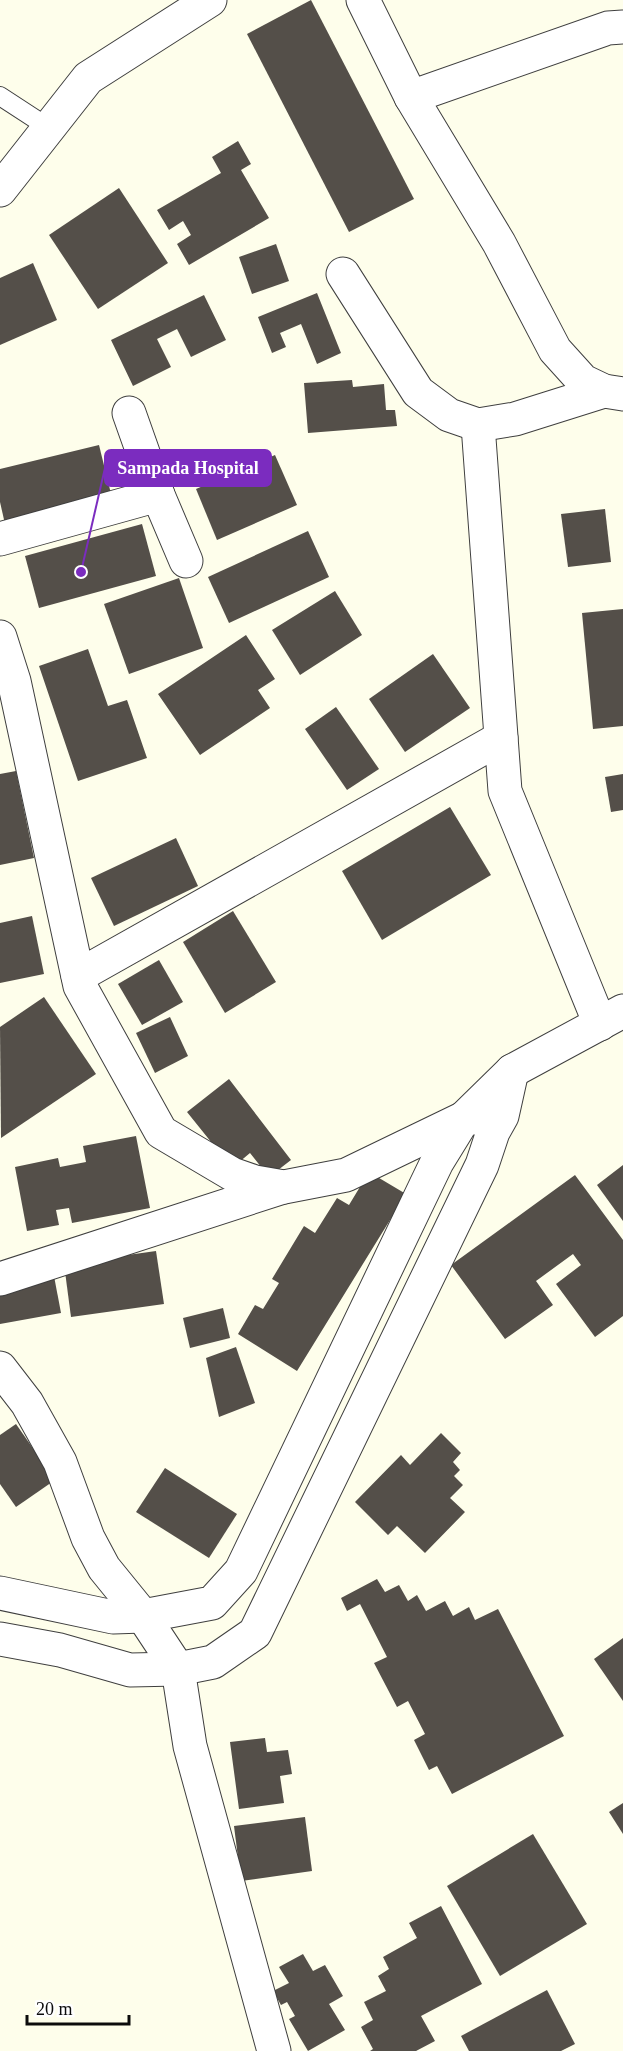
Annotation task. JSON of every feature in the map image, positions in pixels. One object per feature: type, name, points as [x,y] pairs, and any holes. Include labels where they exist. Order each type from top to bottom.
[{"type":"street","points":[[0,190],[88,78],[210,0]]},
{"type":"street","points":[[363,0],[411,97],[499,243],[555,351],[583,381],[614,393]]},
{"type":"street","points":[[411,97],[608,28],[623,27]]},
{"type":"street","points":[[343,274],[418,392],[449,415],[478,425],[514,419],[614,393]]},
{"type":"street","points":[[129,413],[158,495],[186,561]]},
{"type":"street","points":[[0,1593],[113,1617],[143,1616],[212,1603],[241,1571],[437,1162],[464,1118],[512,1071],[611,1017],[505,791],[478,425]]},
{"type":"street","points":[[0,539],[158,495]]},
{"type":"street","points":[[2,653],[16,692],[80,986],[161,1132],[232,1174],[255,1182],[284,1187]]},
{"type":"street","points":[[78,976],[501,738]]},
{"type":"street","points":[[0,1639],[60,1650],[130,1670],[178,1669],[213,1662],[255,1633],[482,1165],[502,1116],[512,1071]]},
{"type":"street","points":[[0,1280],[284,1187],[346,1175],[464,1118],[502,1116]]},
{"type":"street","points":[[0,1368],[27,1403],[60,1462],[88,1538],[104,1568],[143,1616],[178,1669],[190,1746],[274,2051]]},
{"type":"lane","points":[[0,96],[48,128]]},
{"type":"building","points":[[311,0],[414,199],[349,232],[247,34]]},
{"type":"building","points":[[238,141],[251,164],[241,170],[269,218],[189,265],[177,244],[191,235],[183,221],[169,230],[157,210],[221,173],[212,157]]},
{"type":"building","points":[[119,188],[168,263],[98,309],[49,235]]},
{"type":"building","points":[[276,244],[289,281],[252,294],[239,257]]},
{"type":"building","points":[[33,263],[57,320],[0,345],[0,278]]},
{"type":"building","points":[[317,293],[341,353],[317,364],[301,324],[280,333],[286,347],[272,353],[258,317]]},
{"type":"building","points":[[204,295],[226,340],[191,357],[177,329],[157,339],[171,367],[133,386],[111,340]]},
{"type":"building","points":[[352,380],[353,387],[384,384],[386,410],[395,410],[397,426],[308,433],[304,383]]},
{"type":"building","points":[[99,445],[112,498],[5,524],[0,502],[0,469]]},
{"type":"building","points":[[275,455],[297,505],[217,540],[196,489]]},
{"type":"building","points":[[605,509],[611,562],[568,567],[561,514]]},
{"type":"building","points":[[142,524],[156,576],[39,608],[25,556]]},
{"type":"building","points":[[308,531],[329,577],[229,623],[208,577]]},
{"type":"building","points":[[179,578],[203,648],[129,674],[104,604]]},
{"type":"building","points":[[335,591],[362,635],[300,675],[272,630]]},
{"type":"building","points":[[623,609],[623,726],[593,729],[582,613]]},
{"type":"building","points":[[246,635],[275,679],[258,690],[270,708],[200,755],[158,694]]},
{"type":"building","points":[[88,649],[108,706],[127,700],[147,758],[78,781],[39,666]]},
{"type":"building","points":[[433,654],[470,708],[405,752],[369,699]]},
{"type":"building","points":[[336,707],[379,769],[347,790],[305,729]]},
{"type":"building","points":[[16,771],[34,858],[0,865],[0,774]]},
{"type":"building","points":[[623,774],[623,810],[611,812],[605,777]]},
{"type":"building","points":[[450,807],[491,875],[382,940],[342,871]]},
{"type":"building","points":[[176,838],[198,886],[114,926],[91,878]]},
{"type":"building","points":[[233,911],[276,982],[225,1013],[183,942]]},
{"type":"building","points":[[32,916],[44,974],[0,983],[0,923]]},
{"type":"building","points":[[159,960],[183,1002],[142,1025],[118,984]]},
{"type":"building","points":[[44,997],[96,1074],[1,1138],[0,1027]]},
{"type":"building","points":[[170,1017],[188,1056],[155,1073],[136,1033]]},
{"type":"building","points":[[229,1079],[291,1160],[269,1177],[250,1153],[232,1168],[187,1112]]},
{"type":"building","points":[[136,1136],[150,1208],[72,1223],[69,1208],[56,1210],[59,1225],[27,1231],[15,1167],[58,1158],[60,1167],[86,1162],[83,1146]]},
{"type":"building","points":[[623,1165],[623,1221],[597,1185]]},
{"type":"building","points":[[369,1172],[406,1194],[297,1371],[238,1334],[255,1305],[263,1309],[279,1283],[272,1279],[304,1226],[315,1233],[337,1198],[349,1205]]},
{"type":"building","points":[[575,1175],[623,1240],[623,1316],[595,1337],[556,1284],[581,1265],[573,1254],[536,1281],[553,1305],[505,1339],[451,1265]]},
{"type":"building","points":[[156,1251],[164,1304],[71,1317],[64,1264]]},
{"type":"building","points":[[54,1276],[61,1313],[0,1324],[0,1287]]},
{"type":"building","points":[[223,1308],[230,1338],[190,1348],[183,1318]]},
{"type":"building","points":[[236,1347],[255,1403],[219,1417],[206,1358]]},
{"type":"building","points":[[16,1424],[55,1480],[16,1507],[0,1484],[0,1435]]},
{"type":"building","points":[[441,1433],[461,1453],[453,1462],[460,1470],[454,1476],[463,1485],[450,1498],[465,1512],[425,1553],[397,1526],[388,1535],[355,1502],[401,1455],[410,1465]]},
{"type":"building","points":[[165,1468],[237,1514],[209,1558],[136,1512]]},
{"type":"building","points":[[377,1579],[385,1592],[399,1585],[408,1601],[417,1595],[426,1611],[445,1601],[453,1616],[469,1607],[475,1620],[498,1609],[564,1736],[452,1794],[437,1766],[429,1770],[414,1740],[425,1734],[408,1701],[397,1707],[374,1663],[387,1657],[360,1604],[347,1611],[341,1598]]},
{"type":"building","points":[[623,1638],[623,1701],[594,1659]]},
{"type":"building","points":[[265,1738],[267,1752],[288,1750],[292,1774],[280,1776],[284,1803],[239,1809],[230,1742]]},
{"type":"building","points":[[623,1803],[623,1834],[609,1812]]},
{"type":"building","points":[[305,1817],[312,1871],[241,1881],[234,1826]]},
{"type":"building","points":[[533,1834],[587,1924],[500,1976],[447,1886]]},
{"type":"building","points":[[441,1906],[482,1984],[421,2016],[435,2041],[416,2051],[370,2051],[373,2049],[361,2027],[373,2020],[364,2002],[386,1991],[378,1976],[389,1969],[383,1957],[417,1938],[409,1923]]},
{"type":"building","points":[[303,1954],[313,1971],[325,1965],[343,1996],[329,2004],[345,2030],[308,2051],[289,2019],[295,2016],[287,2002],[281,2005],[273,1991],[289,1983],[279,1967]]},
{"type":"building","points":[[547,1990],[575,2044],[561,2051],[469,2051],[461,2036]]},
{"type":"place","name":"Sampada Hospital","points":[[81,572]]}]
